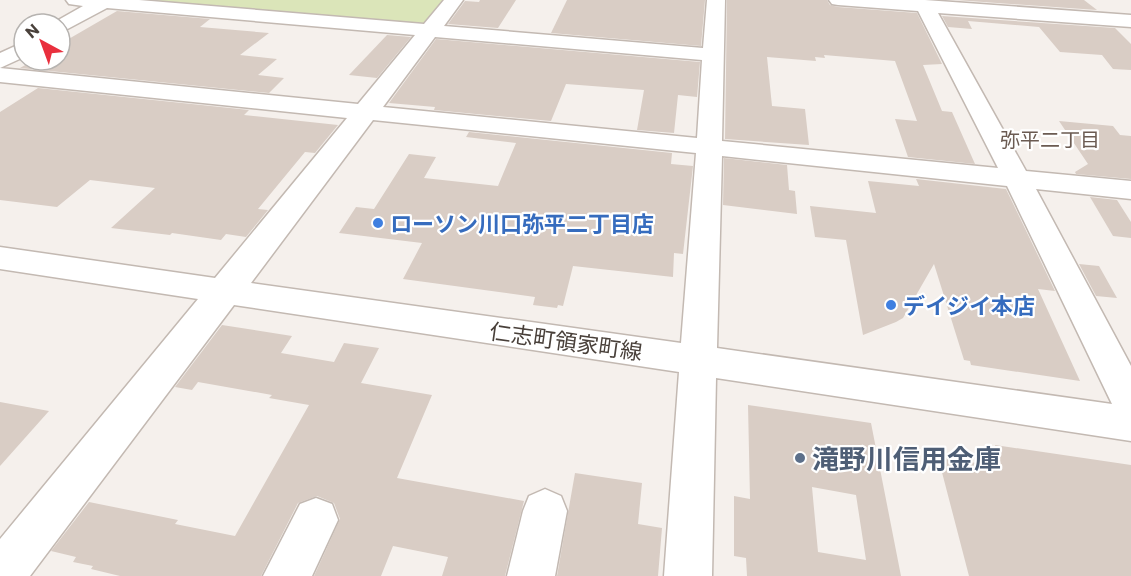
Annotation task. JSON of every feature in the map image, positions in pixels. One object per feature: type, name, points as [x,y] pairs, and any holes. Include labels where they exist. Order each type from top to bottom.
[{"type":"street","points":[[75,0],[714,55]]},
{"type":"street","points":[[0,576],[227,291],[454,0]]},
{"type":"street","points":[[688,576],[716,0]]},
{"type":"street","points":[[838,0],[1123,21]]},
{"type":"street","points":[[1095,0],[1123,21],[1131,35]]},
{"type":"street","points":[[72,20],[106,1]]},
{"type":"street","points":[[925,6],[1017,179],[1131,403]]},
{"type":"street","points":[[0,75],[1131,190]]},
{"type":"street","name":"仁志町領家町線","points":[[0,258],[1131,424]]},
{"type":"street","points":[[531,576],[545,511]]},
{"type":"street","points":[[287,576],[316,520]]},
{"type":"green space","points":[[132,0],[446,0],[427,23],[418,24]]},
{"type":"building","points":[[480,0],[516,0],[498,28],[448,24],[465,1],[479,2]]},
{"type":"building","points":[[567,0],[705,0],[701,46],[551,33]]},
{"type":"building","points":[[727,0],[827,0],[830,5],[838,7],[917,13],[942,64],[923,65],[942,111],[952,112],[975,164],[908,157],[895,119],[917,121],[895,61],[824,55],[825,58],[815,57],[816,61],[767,57],[772,106],[805,109],[809,145],[725,139]]},
{"type":"building","points":[[956,0],[1084,0],[1097,10]]},
{"type":"building","points":[[117,11],[210,19],[200,27],[269,33],[240,55],[277,59],[258,75],[284,78],[269,93],[60,72],[72,72],[72,37]]},
{"type":"building","points":[[942,16],[1115,28],[1131,44],[1131,70],[1113,69],[1102,55],[1060,52],[1039,27],[968,21],[972,29],[948,27]]},
{"type":"building","points":[[387,35],[411,37],[377,78],[349,75]]},
{"type":"building","points":[[436,39],[700,62],[697,97],[678,95],[674,133],[637,130],[644,90],[566,84],[551,121],[434,110],[435,107],[389,103]]},
{"type":"building","points":[[38,88],[249,110],[244,115],[338,125],[315,153],[305,152],[258,209],[268,210],[246,237],[226,234],[221,240],[111,228],[155,188],[90,180],[57,207],[0,200],[0,112]]},
{"type":"building","points":[[1059,121],[1113,126],[1120,135],[1131,136],[1131,179],[1076,174],[1075,172],[1088,164]]},
{"type":"building","points":[[469,132],[672,153],[671,164],[693,166],[683,254],[674,253],[673,277],[573,266],[563,306],[558,305],[557,308],[533,305],[535,297],[403,279],[422,243],[339,233],[356,207],[374,209],[409,154],[436,157],[424,178],[498,186],[516,143],[466,137]]},
{"type":"building","points":[[724,158],[787,165],[789,190],[795,191],[797,214],[723,205]]},
{"type":"building","points":[[916,179],[1006,189],[1055,291],[1038,289],[1080,381],[971,365],[970,361],[964,360],[934,264],[903,318],[863,335],[846,240],[815,237],[810,206],[876,213],[868,181],[919,186]]},
{"type":"building","points":[[1090,197],[1117,200],[1131,222],[1131,238],[1113,236]]},
{"type":"building","points":[[1079,264],[1099,266],[1117,298],[1096,296]]},
{"type":"building","points":[[222,325],[292,336],[281,353],[334,362],[344,343],[379,348],[361,383],[432,395],[397,478],[524,501],[505,576],[442,576],[448,557],[393,546],[381,576],[314,576],[340,519],[334,503],[317,496],[298,503],[261,576],[120,576],[91,569],[93,566],[73,562],[76,557],[51,551],[89,502],[178,520],[175,524],[235,536],[309,405],[269,398],[272,395],[198,382],[192,390],[175,387]]},
{"type":"building","points":[[0,402],[49,411],[0,466]]},
{"type":"building","points":[[748,405],[871,423],[901,576],[747,576],[746,558],[734,556],[734,496],[750,499]],"holes":[[[812,487],[856,495],[866,560],[818,552]]]},
{"type":"building","points":[[995,445],[1131,465],[1131,576],[969,576],[938,457],[1002,467]]},
{"type":"building","points":[[575,473],[642,483],[638,524],[662,528],[658,576],[557,576]]},
{"type":"place","name":"ローソン川口弥平二丁目店","points":[[378,223]]},
{"type":"place","name":"デイジイ本店","points":[[891,305]]},
{"type":"place","name":"滝野川信用金庫","points":[[800,458]]},
{"type":"district","name":"弥平二丁目","points":[[1050,139]]}]
